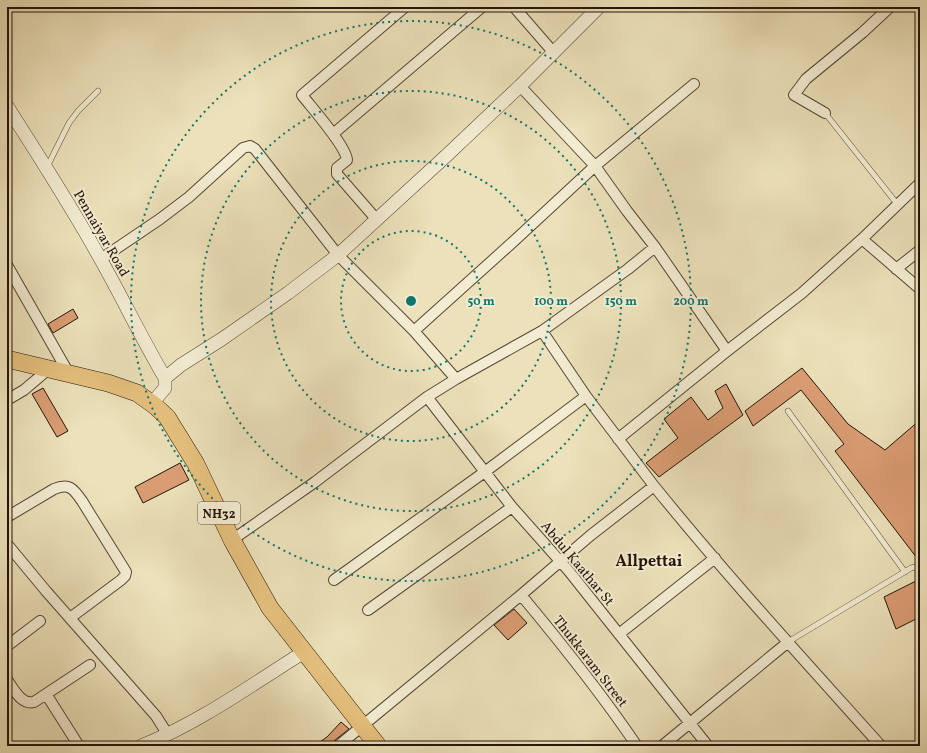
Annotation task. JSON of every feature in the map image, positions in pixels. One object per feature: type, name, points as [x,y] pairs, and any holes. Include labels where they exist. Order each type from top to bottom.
[{"type":"highway","name":"NH32","points":[[7,359],[68,372],[137,393],[167,417],[196,464],[232,540],[270,608],[378,746]]},
{"type":"street","points":[[377,220],[337,174],[337,168],[347,160],[347,155],[333,134],[302,95],[404,7]]},
{"type":"street","points":[[333,134],[482,7]]},
{"type":"street","points":[[514,7],[554,53]]},
{"type":"street","points":[[826,113],[794,95],[806,79],[890,7]]},
{"type":"street","points":[[151,403],[154,401],[165,383],[181,365],[222,339],[338,255],[520,86],[554,53],[595,9]]},
{"type":"street","points":[[414,331],[595,166],[694,84]]},
{"type":"street","points":[[520,86],[595,166],[655,247],[727,351]]},
{"type":"street","name":"Pennaiyar Road","points":[[7,106],[101,259],[165,383]]},
{"type":"street","points":[[101,259],[160,220],[190,197],[244,148],[250,146],[255,148],[338,255],[414,331],[456,379]]},
{"type":"street","points":[[618,438],[802,293],[862,239],[920,183]]},
{"type":"street","points":[[862,239],[920,289]]},
{"type":"street","points":[[232,540],[315,482],[427,397],[542,331],[628,269],[655,247]]},
{"type":"street","points":[[896,269],[920,250]]},
{"type":"street","points":[[7,265],[68,372]]},
{"type":"street","points":[[542,331],[586,396],[654,486],[787,643],[879,746]]},
{"type":"street","points":[[7,400],[24,390],[50,368]]},
{"type":"street","points":[[165,383],[167,417]]},
{"type":"street","points":[[334,580],[486,471],[586,396]]},
{"type":"street","name":"Abdul Kaathar St","points":[[427,397],[486,471],[512,507],[560,560],[708,746]]},
{"type":"street","points":[[7,517],[54,489],[62,486],[69,487],[76,491],[112,547],[126,572],[125,576],[70,618]]},
{"type":"street","points":[[338,746],[521,595],[560,560],[654,486]]},
{"type":"street","points":[[368,610],[512,507]]},
{"type":"street","points":[[7,544],[156,716],[168,735]]},
{"type":"street","points":[[619,634],[715,558]]},
{"type":"street","name":"Thukkaram Street","points":[[521,595],[569,653],[613,711],[637,746]]},
{"type":"street","points":[[7,646],[40,621]]},
{"type":"street","points":[[662,746],[787,643]]},
{"type":"street","points":[[141,746],[168,735],[304,652]]},
{"type":"street","points":[[7,680],[24,701],[29,703],[34,702],[90,665]]},
{"type":"street","points":[[46,694],[79,746]]},
{"type":"lane","points":[[46,168],[69,123],[78,111],[98,91]]},
{"type":"lane","points":[[826,113],[898,205]]},
{"type":"lane","points":[[788,412],[905,572]]},
{"type":"lane","points":[[787,643],[911,568],[920,566]]},
{"type":"building","points":[[73,309],[78,318],[53,333],[48,324]]},
{"type":"building","points":[[802,368],[848,424],[885,450],[920,420],[920,521],[916,525],[920,530],[920,562],[835,451],[844,444],[801,390],[753,426],[745,411]]},
{"type":"building","points":[[726,384],[743,415],[659,477],[646,463],[678,438],[664,419],[691,397],[708,420],[723,408],[715,391]]},
{"type":"building","points":[[43,388],[68,431],[57,437],[32,394]]},
{"type":"building","points":[[180,463],[189,480],[143,503],[135,487]]},
{"type":"building","points":[[920,579],[920,617],[896,629],[884,597]]},
{"type":"building","points":[[514,609],[527,623],[508,640],[494,625]]},
{"type":"building","points":[[341,722],[349,729],[334,741],[332,746],[314,746],[327,737]]},
{"type":"district","name":"Allpettai","points":[[649,560]]}]
